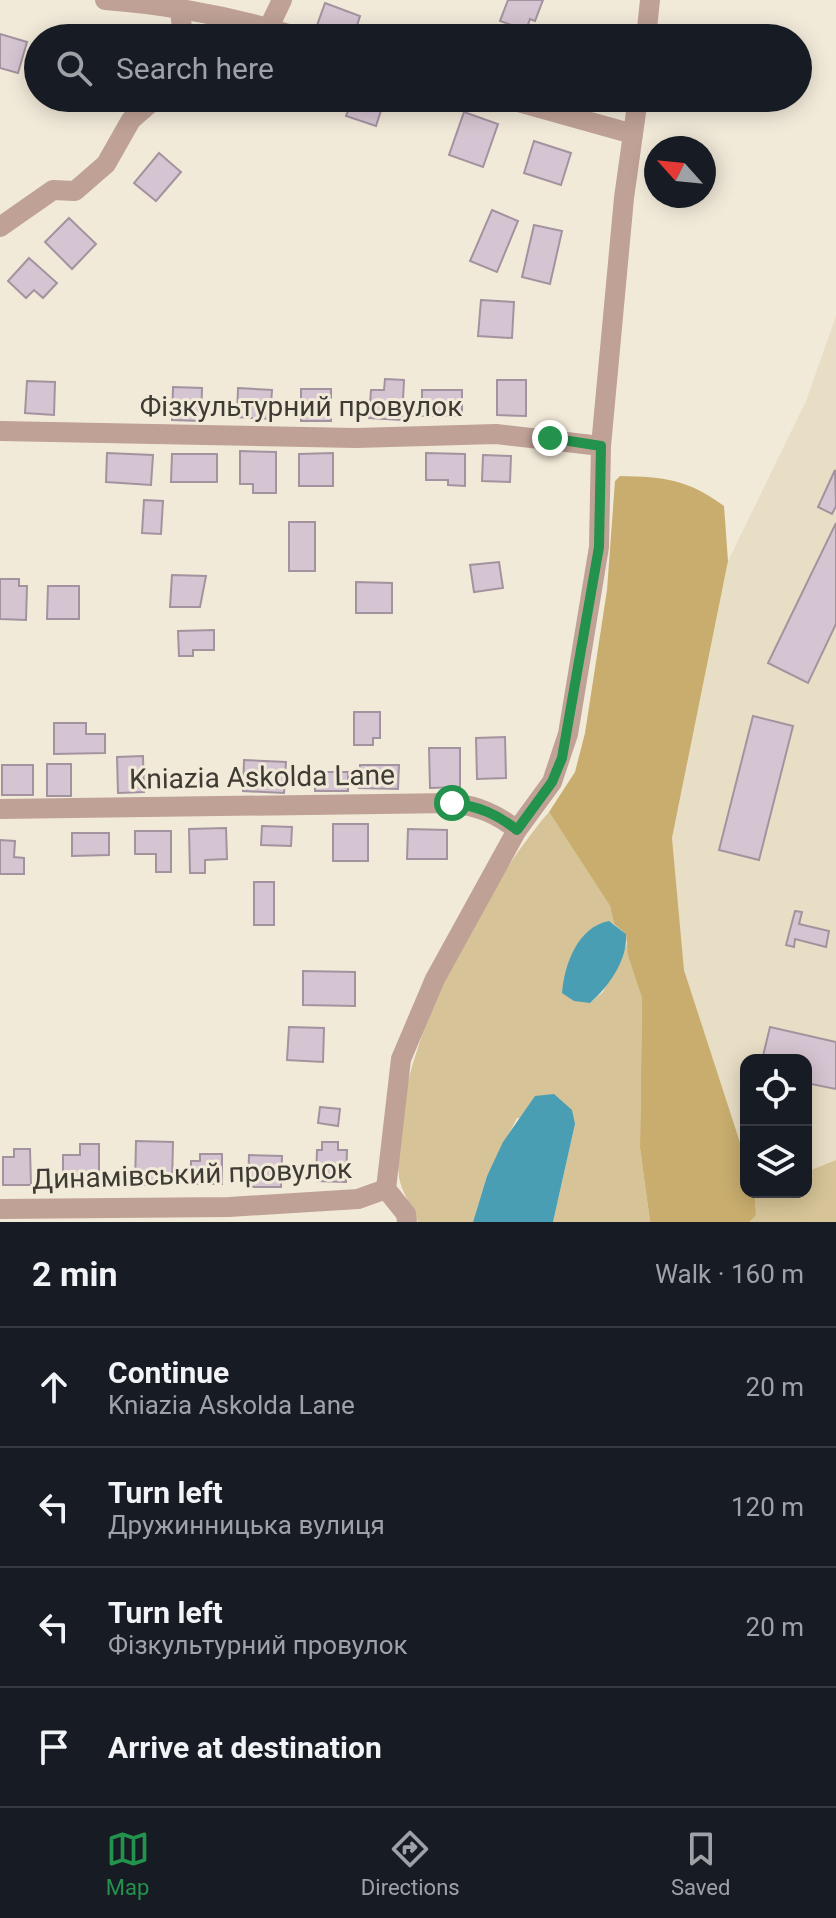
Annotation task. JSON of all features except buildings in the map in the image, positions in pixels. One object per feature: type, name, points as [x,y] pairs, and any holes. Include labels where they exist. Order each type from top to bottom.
[{"type":"street","points":[[105,0],[253,24]]},
{"type":"street","points":[[270,24],[282,0]]},
{"type":"street","points":[[647,24],[650,0]]},
{"type":"street","points":[[180,10],[182,24]]},
{"type":"street","points":[[0,227],[53,190],[75,191],[106,164],[131,120],[140,112]]},
{"type":"street","points":[[554,112],[633,134]]},
{"type":"street","points":[[407,1222],[406,1214],[386,1189],[401,1059],[435,979],[517,830],[552,782],[568,734],[599,547],[601,446],[636,112]]},
{"type":"street","name":"Фізкультурний провулок","points":[[0,431],[356,438],[496,434],[601,446]]},
{"type":"street","name":"Kniazia Askolda Lane","points":[[0,809],[452,803],[486,811],[517,830]]},
{"type":"street","name":"Динамівський провулок","points":[[0,1209],[229,1207],[358,1199],[386,1189]]},
{"type":"shaded area","points":[[836,316],[836,1160],[812,1170],[812,1054],[740,1054],[740,1143],[684,970],[672,838],[728,561],[806,401]]},
{"type":"shaded area","points":[[620,476],[675,481],[698,490],[724,506],[728,561],[672,838],[684,970],[740,1143],[740,1198],[755,1198],[756,1215],[749,1222],[650,1222],[640,1148],[642,998],[628,955],[626,934],[614,924],[610,906],[549,812],[575,772],[585,733],[607,590],[615,481]]},
{"type":"shaded area","points":[[549,812],[610,906],[614,924],[609,922],[590,1003],[603,992],[627,944],[642,998],[640,1148],[650,1222],[553,1222],[575,1124],[517,1118],[487,1176],[473,1222],[418,1222],[399,1177],[399,1133],[407,1085],[422,1035],[467,934],[522,846]]},
{"type":"shaded area","points":[[836,1160],[836,1222],[748,1222],[756,1214],[755,1198],[812,1198],[812,1170]]},
{"type":"water","points":[[609,921],[626,934],[624,954],[610,981],[590,1003],[574,1001],[562,993],[569,960],[588,931]]},
{"type":"water","points":[[554,1094],[572,1110],[575,1124],[553,1222],[473,1222],[487,1176],[503,1142],[535,1096]]},
{"type":"route","points":[[452,803],[473,805],[500,816],[517,830],[552,782],[562,758],[599,547],[601,446],[550,438]]}]
